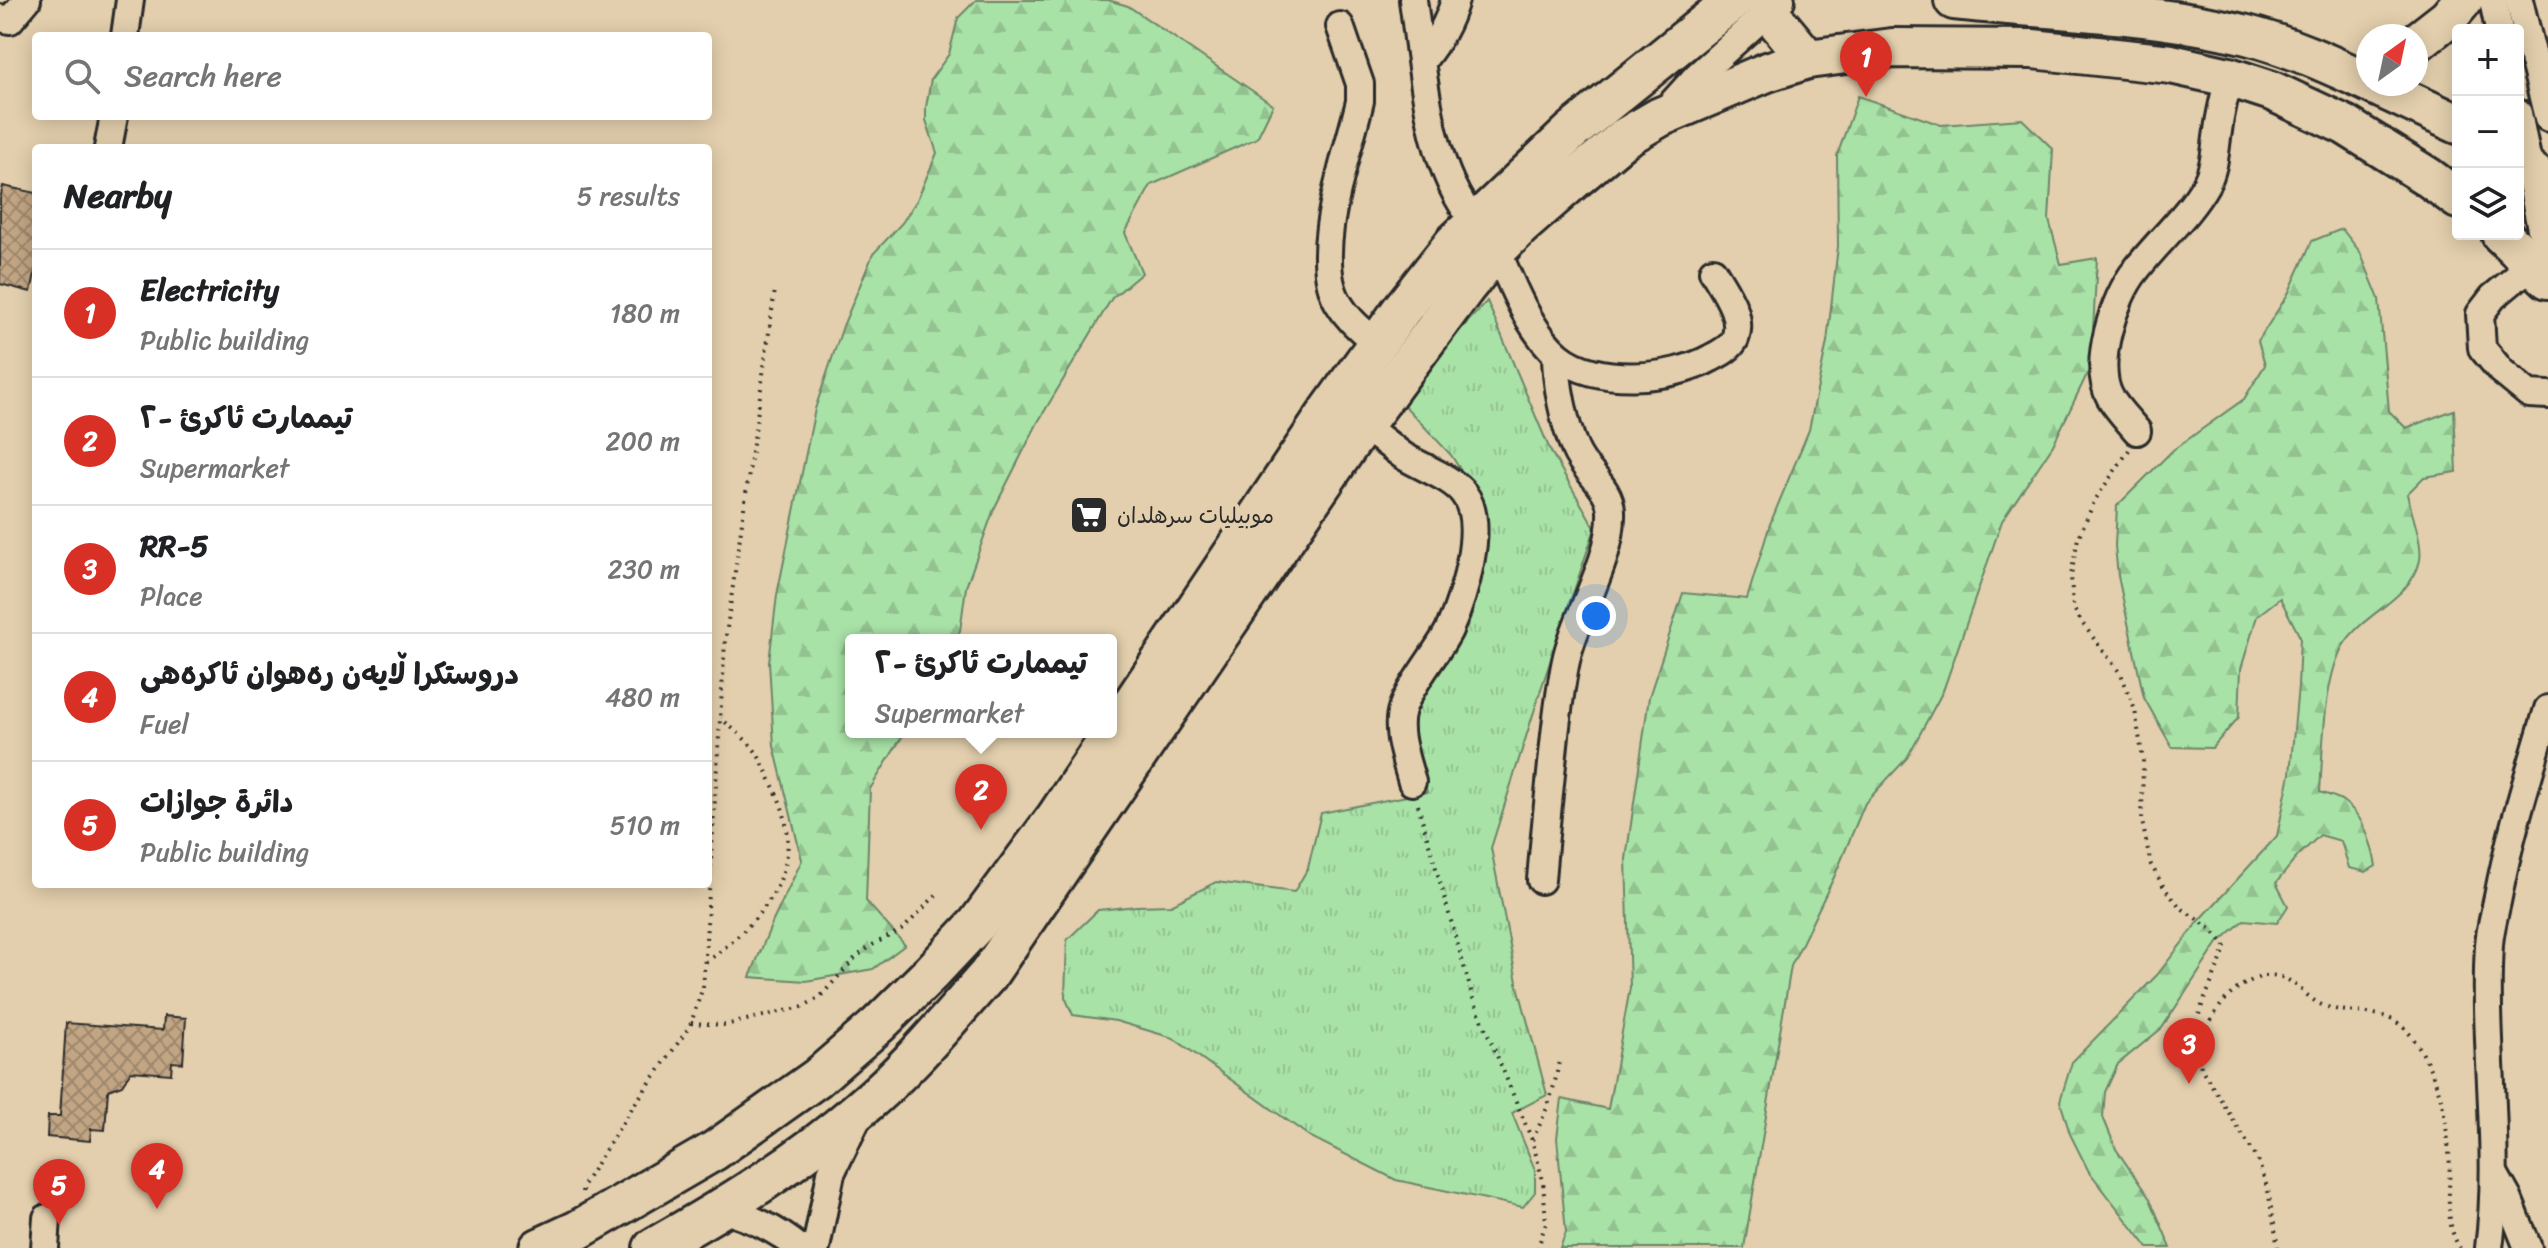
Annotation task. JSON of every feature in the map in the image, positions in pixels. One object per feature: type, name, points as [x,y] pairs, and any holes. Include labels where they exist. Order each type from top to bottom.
[{"type":"highway","points":[[1954,0],[2183,23],[2271,42],[2356,77]]},
{"type":"highway","points":[[2428,34],[2448,18],[2463,0]]},
{"type":"highway","points":[[653,1248],[722,1209],[812,1148],[863,1107],[920,1052],[988,975],[1363,425],[1466,287],[1486,236],[1572,131],[1761,4],[1808,59]]},
{"type":"highway","points":[[2271,42],[2356,52]]},
{"type":"highway","points":[[1117,726],[1326,415],[1454,243],[1486,236],[1576,178],[1624,138],[1660,117],[1767,72],[1808,59],[1892,48],[2032,49],[2171,64],[2229,77],[2272,91],[2443,176]]},
{"type":"highway","points":[[2400,96],[2452,119]]},
{"type":"highway","points":[[2508,240],[2543,269]]},
{"type":"highway","points":[[539,1248],[578,1230],[714,1151],[817,1078],[878,1025],[977,924],[1056,817],[1109,738]]},
{"type":"street","points":[[0,18],[10,20],[27,0]]},
{"type":"street","points":[[126,32],[130,0]]},
{"type":"street","points":[[1413,0],[1436,143],[1450,182],[1463,207],[1486,236],[1540,334],[1556,354],[1592,372],[1619,375],[1656,376],[1700,364],[1725,350],[1735,340],[1732,302],[1713,271]]},
{"type":"street","points":[[1422,61],[1439,41],[1455,0]]},
{"type":"street","points":[[2493,0],[2498,24]]},
{"type":"street","points":[[2519,0],[2546,102],[2524,108]]},
{"type":"street","points":[[1660,117],[1761,4]]},
{"type":"street","points":[[1340,26],[1360,84],[1360,101],[1330,226],[1328,276],[1337,302],[1351,322],[1377,344]]},
{"type":"street","points":[[2137,431],[2109,396],[2103,373],[2110,322],[2135,270],[2153,252],[2206,183],[2215,160],[2229,77]]},
{"type":"street","points":[[109,144],[113,120]]},
{"type":"street","points":[[2524,134],[2532,167],[2543,269],[2493,297],[2480,314],[2482,348],[2501,371],[2529,394],[2548,395]]},
{"type":"street","points":[[1541,880],[1549,786],[1566,661],[1572,636],[1600,568],[1611,509],[1605,491],[1575,451],[1556,373],[1556,354]]},
{"type":"street","points":[[1363,425],[1402,454],[1454,483],[1464,494],[1472,516],[1475,538],[1467,577],[1449,630],[1402,709],[1400,725],[1412,782]]},
{"type":"street","points":[[2489,1248],[2492,1170],[2489,941],[2506,856],[2548,709]]},
{"type":"street","points":[[816,1248],[831,1173],[863,1107]]},
{"type":"street","points":[[2492,1170],[2508,1198],[2528,1248]]},
{"type":"street","points":[[722,1209],[757,1220],[785,1244]]},
{"type":"street","points":[[45,1248],[47,1218]]},
{"type":"path","points":[[712,864],[725,642],[775,290]]},
{"type":"path","points":[[2137,431],[2125,458],[2095,500],[2078,538],[2071,576],[2073,607],[2121,674],[2135,710],[2143,760],[2142,821],[2151,865],[2180,907],[2213,931],[2225,946],[2195,1026],[2194,1043],[2201,1068],[2258,1160],[2268,1190],[2278,1248]]},
{"type":"path","points":[[706,962],[737,939],[768,903],[785,868],[789,834],[780,801],[754,749],[721,718]]},
{"type":"path","points":[[1412,782],[1473,998],[1532,1140],[1543,1181],[1546,1222],[1538,1248]]},
{"type":"path","points":[[578,1230],[583,1185],[691,1023],[703,987],[711,888]]},
{"type":"path","points":[[691,1023],[725,1025],[802,1007],[819,998],[856,957],[903,929],[939,892]]},
{"type":"path","points":[[2199,1052],[2222,1003],[2237,988],[2261,977],[2278,976],[2318,1003],[2351,1013],[2376,1012],[2403,1026],[2421,1051],[2438,1089],[2449,1153],[2449,1208],[2455,1241],[2460,1248]]},
{"type":"path","points":[[1532,1140],[1555,1086],[1559,1060]]},
{"type":"green space","points":[[976,0],[1108,0],[1128,6],[1273,105],[1257,138],[1151,185],[1125,233],[1142,273],[1112,298],[1038,422],[994,509],[966,587],[958,634],[845,634],[845,738],[901,738],[870,789],[866,901],[905,945],[873,969],[806,981],[750,977],[802,860],[774,746],[769,662],[777,595],[815,409],[843,326],[873,254],[902,223],[917,200],[937,153],[926,120],[926,107],[931,79],[949,54],[958,18]]},
{"type":"green space","points":[[1858,96],[1941,125],[2022,119],[2053,149],[2049,220],[2061,264],[2097,258],[2091,366],[2053,445],[2002,521],[1943,691],[1907,758],[1865,803],[1835,875],[1791,966],[1744,1248],[1560,1248],[1566,1232],[1557,1138],[1562,1099],[1608,1109],[1630,988],[1626,859],[1649,697],[1683,593],[1747,599],[1770,524],[1809,430],[1827,342],[1838,246],[1837,156]]},
{"type":"green space","points":[[2342,229],[2360,252],[2379,299],[2389,411],[2406,428],[2454,410],[2457,472],[2424,477],[2407,494],[2420,545],[2420,560],[2415,574],[2397,596],[2351,634],[2336,661],[2331,678],[2320,792],[2342,800],[2356,814],[2369,840],[2376,866],[2366,872],[2349,868],[2341,841],[2320,835],[2276,883],[2288,906],[2277,923],[2244,920],[2218,943],[2162,1028],[2118,1064],[2105,1092],[2103,1117],[2116,1149],[2150,1199],[2171,1248],[2148,1248],[2088,1170],[2070,1134],[2060,1101],[2072,1062],[2157,975],[2200,920],[2277,836],[2290,774],[2300,637],[2280,598],[2257,616],[2241,669],[2239,717],[2212,748],[2172,747],[2144,698],[2118,576],[2115,546],[2117,506],[2173,450],[2244,399],[2265,365],[2258,341],[2288,294],[2312,241]]},
{"type":"green space","points":[[1487,301],[1550,450],[1595,528],[1491,848],[1517,982],[1547,1095],[1512,1113],[1535,1170],[1535,1192],[1523,1207],[1396,1180],[1309,1136],[1173,1038],[1116,1021],[1073,1015],[1065,997],[1067,940],[1098,910],[1171,905],[1216,882],[1294,892],[1308,868],[1321,813],[1427,792],[1409,733],[1418,707],[1457,642],[1482,566],[1483,505],[1451,455],[1403,404],[1438,354]]},
{"type":"building","points":[[3,186],[32,192],[31,292],[0,284],[0,199]]},
{"type":"building","points":[[164,1016],[186,1018],[183,1063],[172,1062],[171,1074],[131,1071],[122,1085],[108,1090],[105,1130],[91,1129],[90,1141],[47,1137],[48,1116],[60,1116],[66,1023],[163,1030]]},
{"type":"place","name":"Electricity","points":[[1866,97]]},
{"type":"place","name":"موبيليات سرهلدان","points":[[1089,515]]},
{"type":"place","name":"تيممارت ئاكرئ -٢","points":[[981,830]]},
{"type":"place","name":"RR-5","points":[[2189,1084]]},
{"type":"place","name":"دروستكرا ڵایەن رەهوان ئاكرەهی","points":[[157,1209]]},
{"type":"place","name":"دائرة جوازات","points":[[59,1225]]}]
